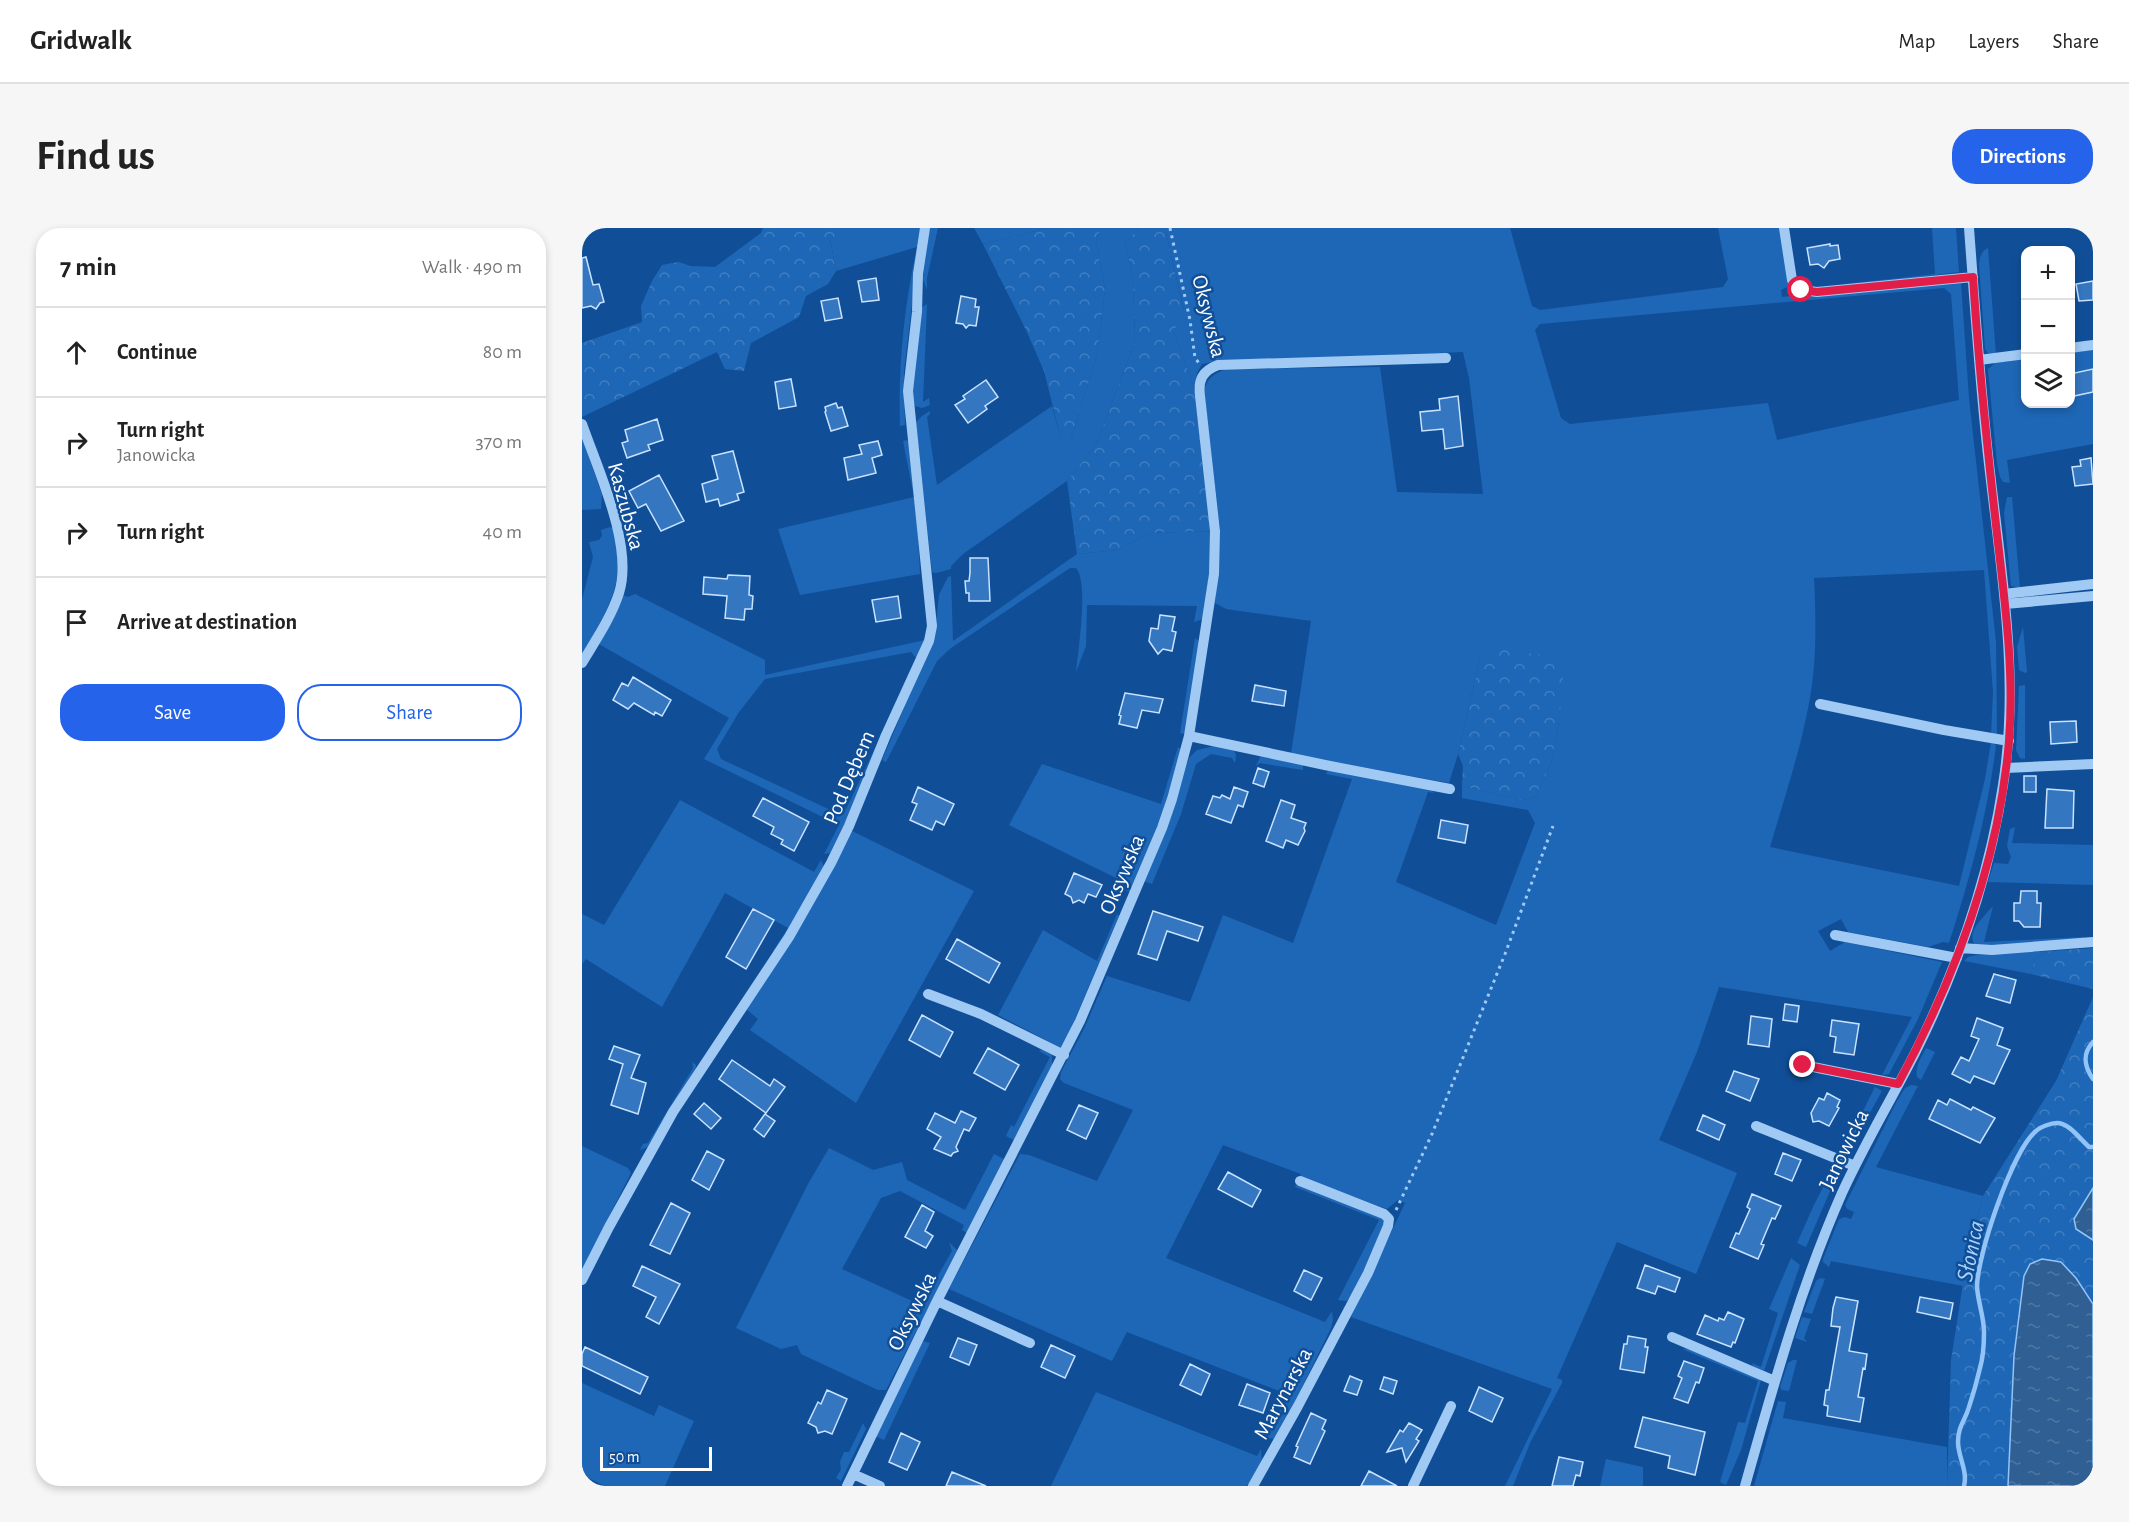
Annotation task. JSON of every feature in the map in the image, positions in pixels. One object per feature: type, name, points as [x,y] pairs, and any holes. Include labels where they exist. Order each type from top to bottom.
[{"type":"street","name":"Pod Dębem","points":[[582,1280],[673,1112],[789,937],[826,873],[849,826],[929,641],[932,626],[908,392],[917,312],[918,274],[925,228]]},
{"type":"street","points":[[1784,228],[1792,280],[1801,290],[1817,292],[1973,277]]},
{"type":"street","name":"Janowicka","points":[[1744,1486],[1811,1268],[1855,1166],[1936,1008],[1958,953],[1989,852],[2006,768],[2009,741],[2010,669],[1979,360],[1969,228]]},
{"type":"street","points":[[2075,347],[2093,345]]},
{"type":"street","points":[[1979,360],[2021,355]]},
{"type":"street","points":[[1204,373],[1218,365],[1446,358]]},
{"type":"street","name":"Oksywska","points":[[847,1486],[937,1301],[1064,1055],[1162,828],[1189,736],[1215,554],[1215,531],[1199,386],[1204,373]]},
{"type":"street","name":"Kaszubska","points":[[582,424],[619,537],[623,570],[619,594],[582,663]]},
{"type":"street","points":[[2004,599],[2093,584]]},
{"type":"street","points":[[2004,599],[2093,596]]},
{"type":"street","points":[[1820,704],[2009,741]]},
{"type":"street","points":[[1189,736],[1450,789]]},
{"type":"street","points":[[2006,768],[2093,764]]},
{"type":"street","points":[[1835,935],[1958,953],[2093,942]]},
{"type":"street","points":[[928,994],[981,1014],[1064,1055]]},
{"type":"street","points":[[1803,1065],[1898,1084]]},
{"type":"street","points":[[1756,1126],[1855,1166]]},
{"type":"street","points":[[1300,1181],[1384,1214],[1389,1219]]},
{"type":"street","name":"Marynarska","points":[[1253,1486],[1298,1407],[1344,1317],[1380,1246],[1389,1219]]},
{"type":"street","points":[[937,1301],[1030,1343]]},
{"type":"street","points":[[1672,1337],[1775,1381]]},
{"type":"street","points":[[1413,1486],[1451,1407]]},
{"type":"street","points":[[852,1474],[880,1486]]},
{"type":"path","name":"Oksywska","points":[[1170,228],[1196,358],[1204,373]]},
{"type":"path","points":[[1389,1219],[1400,1205],[1432,1134],[1553,826]]},
{"type":"green space","points":[[763,228],[848,228],[830,239],[836,271],[828,284],[806,296],[799,317],[751,343],[744,371],[725,369],[717,352],[582,417],[582,343],[642,322],[641,306],[662,265],[678,262],[691,266],[715,267],[761,233]]},
{"type":"green space","points":[[848,228],[921,228],[904,372],[905,425],[900,426],[901,358],[905,314],[917,247],[836,271],[830,238]]},
{"type":"green space","points":[[929,228],[938,228],[927,278],[927,290],[923,279]]},
{"type":"green space","points":[[974,228],[1048,228],[983,244]]},
{"type":"green space","points":[[1048,228],[1101,228],[1096,241],[1105,289],[1097,355],[1071,440],[1062,443],[1044,371],[983,244]]},
{"type":"green space","points":[[1101,228],[1138,228],[1125,244],[1133,278],[1135,342],[1096,445],[1067,481],[963,554],[951,566],[951,569],[932,572],[916,422],[930,411],[927,417],[937,485],[1052,406],[1062,442],[1071,440],[1097,355],[1105,289],[1096,241]]},
{"type":"green space","points":[[1138,228],[1165,228],[1184,311],[1174,331],[1194,389],[1211,531],[1150,533],[1118,550],[1077,554],[1067,481],[1096,445],[1135,342],[1133,278],[1125,244]]},
{"type":"green space","points":[[1165,228],[1510,228],[1532,306],[1540,310],[1723,287],[1728,279],[1718,228],[1780,228],[1789,286],[1781,290],[1782,297],[1801,295],[1809,297],[1961,283],[1969,398],[1996,642],[1997,734],[1991,736],[1993,692],[1984,570],[1814,578],[1815,641],[1812,688],[1796,757],[1770,847],[1959,886],[1985,779],[1991,742],[1996,745],[1977,845],[1949,943],[1943,942],[1928,947],[1848,932],[1841,919],[1818,931],[1830,951],[1845,942],[1942,962],[1918,1019],[1889,1074],[1882,1075],[1912,1017],[1719,987],[1697,1052],[1659,1140],[1737,1173],[1696,1274],[1617,1242],[1557,1378],[1562,1380],[1562,1383],[1530,1443],[1513,1486],[1505,1486],[1552,1389],[1351,1317],[1405,1203],[1398,1200],[1387,1209],[1300,1177],[1301,1174],[1223,1145],[1166,1258],[1325,1322],[1332,1311],[1331,1328],[1290,1412],[1281,1408],[1287,1394],[1127,1332],[1112,1361],[949,1289],[1020,1154],[1029,1155],[1097,1181],[1133,1110],[1064,1083],[1060,1079],[1061,1072],[1084,1029],[1107,976],[1190,1002],[1223,915],[1293,943],[1352,779],[1326,774],[1329,769],[1429,789],[1435,793],[1428,792],[1396,882],[1496,925],[1535,823],[1528,810],[1462,798],[1462,786],[1523,800],[1535,797],[1551,764],[1559,722],[1481,654],[1449,783],[1291,754],[1311,621],[1226,609],[1215,603],[1220,529],[1204,391],[1207,382],[1226,369],[1380,367],[1397,492],[1483,494],[1469,378],[1463,352],[1213,362],[1202,364],[1197,373],[1194,389],[1174,331],[1184,310]],"holes":[[[1944,288],[1951,294],[1959,400],[1777,440],[1768,403],[1570,424],[1561,418],[1535,330],[1540,324]]]},
{"type":"green space","points":[[1932,228],[1956,228],[1959,272],[1849,286],[1846,284],[1935,274]]},
{"type":"green space","points":[[1988,248],[1996,355],[1988,353],[1985,349],[1979,264],[1982,253]]},
{"type":"green space","points":[[927,304],[923,402],[929,398],[930,405],[922,408],[915,406],[911,390],[921,308]]},
{"type":"green space","points":[[2093,349],[2093,444],[2007,460],[2010,483],[2003,482],[1997,464],[1988,369],[1995,363],[2021,360],[2021,408],[2075,408],[2075,352]]},
{"type":"green space","points":[[582,437],[602,495],[601,509],[582,510]]},
{"type":"green space","points":[[907,440],[916,496],[920,574],[800,595],[778,529],[914,497],[903,441]]},
{"type":"green space","points":[[2007,497],[2012,497],[2020,588],[2011,586],[2004,513]]},
{"type":"green space","points":[[613,528],[617,547],[617,580],[607,609],[582,654],[582,599],[593,557],[589,542],[599,540],[602,536],[601,530]]},
{"type":"green space","points":[[1211,531],[1212,551],[1203,619],[1194,622],[1197,606],[1087,605],[1086,646],[1076,672],[1082,618],[1082,587],[1076,568],[1070,568],[951,648],[937,661],[886,762],[882,760],[935,635],[939,595],[948,577],[951,576],[953,641],[1077,554],[1118,550],[1150,533]]},
{"type":"green space","points":[[635,594],[765,660],[765,675],[925,640],[917,659],[911,652],[765,679],[739,712],[717,749],[721,759],[839,814],[846,809],[887,723],[849,815],[830,853],[824,854],[839,825],[704,759],[729,718],[597,643],[622,595],[628,597]]},
{"type":"green space","points":[[2023,627],[2027,672],[2025,673],[2019,670],[2017,647]]},
{"type":"green space","points":[[1195,638],[1200,642],[1185,734],[1180,733]]},
{"type":"green space","points":[[1493,648],[1555,657],[1564,668],[1559,722],[1551,764],[1535,797],[1523,800],[1462,786],[1463,766],[1458,754],[1481,654]]},
{"type":"green space","points":[[2025,685],[2025,759],[2020,758],[2016,750],[2019,686]]},
{"type":"green space","points":[[1214,746],[1234,751],[1235,763],[1232,758],[1211,754],[1196,764],[1181,814],[1152,884],[1144,881],[1189,758],[1197,750]]},
{"type":"green space","points":[[1178,747],[1181,749],[1164,809],[1132,892],[1126,891],[1128,884],[1009,825],[1042,764],[1161,804]]},
{"type":"green space","points":[[1261,755],[1303,764],[1303,770],[1260,763],[1256,766]]},
{"type":"green space","points":[[680,800],[814,872],[821,860],[824,867],[776,951],[773,951],[788,928],[725,893],[662,1007],[586,959],[582,964],[582,914],[604,925]]},
{"type":"green space","points":[[2015,827],[2012,843],[2093,845],[2093,885],[1988,882],[1994,863],[2008,864],[2011,857],[2007,846],[2010,829]]},
{"type":"green space","points":[[852,831],[974,891],[856,1103],[750,1030],[758,1019],[746,1009]]},
{"type":"green space","points":[[1993,906],[1984,942],[2084,937],[2083,939],[1977,947],[1972,937],[1974,931],[1980,920]]},
{"type":"green space","points":[[1117,914],[1119,916],[1063,1047],[998,1015],[1043,930],[1097,961]]},
{"type":"green space","points":[[2093,948],[2093,989],[2031,974],[2035,959],[2050,951]]},
{"type":"green space","points":[[2050,951],[2035,959],[2031,974],[1964,961],[1976,955]]},
{"type":"green space","points":[[2093,997],[2093,1188],[2074,1219],[2076,1229],[2093,1240],[2093,1304],[2076,1278],[2030,1264],[2024,1276],[2014,1356],[2008,1486],[1947,1486],[1951,1360],[1968,1252],[1983,1196],[2056,1081]]},
{"type":"green space","points":[[1926,1048],[1935,1052],[1921,1080],[1917,1077],[1917,1069]]},
{"type":"green space","points":[[1042,1050],[1052,1055],[1052,1067],[1016,1141],[1006,1136],[1011,1125],[1014,1127],[1050,1057],[1039,1051]]},
{"type":"green space","points":[[692,1062],[696,1068],[648,1147],[640,1150],[643,1144],[648,1143],[693,1068]]},
{"type":"green space","points":[[1911,1085],[1918,1086],[1876,1167],[1983,1196],[1968,1252],[1963,1286],[1831,1261],[1829,1267],[1823,1262],[1839,1219],[1845,1217],[1851,1219],[1854,1212],[1847,1209],[1845,1205],[1897,1101],[1905,1088]]},
{"type":"green space","points":[[1875,1087],[1882,1091],[1846,1156],[1841,1155]]},
{"type":"green space","points":[[582,1146],[628,1168],[631,1173],[582,1270]]},
{"type":"green space","points":[[829,1148],[873,1170],[902,1162],[907,1180],[965,1210],[994,1154],[1006,1160],[967,1233],[962,1230],[964,1225],[900,1191],[881,1198],[842,1269],[921,1305],[952,1251],[949,1242],[958,1251],[886,1390],[878,1390],[801,1354],[797,1345],[781,1349],[736,1328],[808,1184]]},
{"type":"green space","points":[[1835,1164],[1840,1168],[1806,1247],[1797,1243]]},
{"type":"green space","points":[[1296,1185],[1382,1218],[1384,1223],[1352,1297],[1346,1301],[1338,1300],[1379,1220],[1295,1187]]},
{"type":"green space","points":[[1791,1258],[1800,1265],[1764,1371],[1753,1366],[1752,1363],[1761,1367],[1778,1313],[1769,1309]]},
{"type":"green space","points":[[1820,1278],[1825,1279],[1812,1314],[1804,1312],[1816,1281]]},
{"type":"green space","points":[[1802,1317],[1811,1319],[1804,1338],[1807,1342],[1795,1338]]},
{"type":"green space","points":[[922,1341],[930,1343],[884,1440],[875,1436]]},
{"type":"green space","points":[[1682,1349],[1688,1349],[1761,1380],[1741,1450],[1726,1485],[1720,1482],[1738,1422],[1745,1423],[1758,1381]]},
{"type":"green space","points":[[1797,1360],[1789,1391],[1782,1390],[1780,1387],[1788,1363]]},
{"type":"green space","points":[[582,1383],[654,1416],[659,1405],[694,1421],[665,1486],[605,1486],[582,1475]]},
{"type":"green space","points":[[1096,1392],[1257,1456],[1261,1449],[1262,1463],[1247,1486],[1051,1486]]},
{"type":"green space","points":[[1778,1401],[1786,1402],[1783,1418],[1947,1447],[1947,1486],[1754,1486]]},
{"type":"green space","points":[[1280,1410],[1289,1414],[1274,1439],[1267,1438]]},
{"type":"green space","points":[[863,1423],[866,1429],[841,1481],[836,1478],[841,1469],[840,1462],[844,1452],[849,1452]]},
{"type":"green space","points":[[1606,1459],[1643,1467],[1643,1486],[1600,1486]]},
{"type":"water","points":[[2093,1188],[2093,1240],[2076,1229],[2074,1219]]},
{"type":"water","points":[[2042,1259],[2061,1262],[2076,1278],[2093,1304],[2093,1486],[2008,1486],[2014,1356],[2024,1276],[2030,1264]]},
{"type":"building","points":[[1830,244],[1830,246],[1838,245],[1840,259],[1829,261],[1824,268],[1818,264],[1810,265],[1807,248]]},
{"type":"building","points":[[586,257],[593,285],[599,284],[604,302],[600,303],[596,309],[591,306],[582,308],[582,258]]},
{"type":"building","points":[[876,278],[879,300],[862,302],[858,281]]},
{"type":"building","points":[[2093,281],[2093,300],[2079,301],[2076,284]]},
{"type":"building","points":[[961,296],[976,299],[975,307],[979,307],[976,326],[969,325],[966,328],[963,324],[956,323]]},
{"type":"building","points":[[838,298],[842,318],[825,321],[821,301]]},
{"type":"building","points":[[2093,369],[2093,392],[2075,396],[2075,373]]},
{"type":"building","points":[[791,379],[796,406],[779,409],[775,382]]},
{"type":"building","points":[[986,380],[998,397],[985,406],[987,409],[968,423],[955,405],[965,399],[963,396]]},
{"type":"building","points":[[1458,396],[1463,446],[1445,449],[1443,429],[1422,431],[1420,412],[1440,410],[1439,399]]},
{"type":"building","points":[[836,403],[838,408],[842,407],[848,426],[831,431],[825,407]]},
{"type":"building","points":[[657,419],[663,440],[648,445],[650,450],[627,458],[622,443],[628,441],[625,430]]},
{"type":"building","points":[[878,441],[882,455],[872,458],[876,473],[848,480],[844,458],[862,454],[859,445]]},
{"type":"building","points":[[733,451],[744,492],[737,494],[739,500],[720,506],[718,499],[706,502],[702,484],[718,479],[712,456]]},
{"type":"building","points":[[2091,458],[2093,484],[2075,486],[2072,467],[2081,466],[2080,460]]},
{"type":"building","points":[[659,475],[684,521],[661,531],[646,504],[638,508],[629,491]]},
{"type":"building","points":[[970,558],[988,558],[990,601],[969,601],[965,581],[969,581]]},
{"type":"building","points":[[728,575],[750,576],[749,595],[753,596],[752,609],[745,609],[744,620],[725,618],[727,596],[703,594],[704,577],[727,579]]},
{"type":"building","points":[[898,596],[901,618],[876,622],[872,600]]},
{"type":"building","points":[[1160,615],[1175,617],[1172,631],[1176,632],[1172,651],[1163,649],[1158,654],[1149,641],[1151,628],[1158,629]]},
{"type":"building","points":[[633,677],[671,700],[662,716],[655,712],[654,715],[634,703],[628,709],[613,700],[622,683],[628,686]]},
{"type":"building","points":[[1255,685],[1286,691],[1284,706],[1252,701]]},
{"type":"building","points":[[1125,693],[1163,699],[1159,713],[1142,710],[1137,728],[1119,724]]},
{"type":"building","points":[[2076,721],[2077,742],[2051,744],[2050,722]]},
{"type":"building","points":[[1258,768],[1269,772],[1264,787],[1253,783]]},
{"type":"building","points":[[2024,776],[2036,776],[2036,792],[2024,792]]},
{"type":"building","points":[[918,787],[954,804],[944,825],[936,821],[932,830],[910,820],[917,804],[912,802]]},
{"type":"building","points":[[1234,787],[1248,792],[1243,807],[1238,805],[1231,823],[1206,814],[1213,796],[1220,798],[1222,795],[1230,799]]},
{"type":"building","points":[[2047,789],[2074,791],[2073,828],[2045,828]]},
{"type":"building","points":[[763,798],[809,822],[794,851],[781,844],[783,840],[771,834],[774,827],[753,816]]},
{"type":"building","points":[[1281,800],[1295,805],[1291,818],[1306,823],[1298,845],[1286,840],[1283,848],[1266,841]]},
{"type":"building","points":[[1441,820],[1468,825],[1465,843],[1438,838]]},
{"type":"building","points":[[1074,873],[1102,885],[1096,897],[1088,894],[1084,903],[1079,900],[1073,903],[1071,897],[1065,894]]},
{"type":"building","points":[[2021,891],[2037,891],[2037,903],[2041,903],[2040,927],[2024,927],[2019,921],[2014,921],[2014,903],[2020,903]]},
{"type":"building","points":[[753,909],[774,920],[746,969],[726,957]]},
{"type":"building","points":[[1153,911],[1203,927],[1198,941],[1167,931],[1157,960],[1138,954]]},
{"type":"building","points":[[957,939],[1000,963],[989,983],[946,959]]},
{"type":"building","points":[[1994,974],[2016,980],[2010,1003],[1986,996]]},
{"type":"building","points":[[1785,1004],[1799,1006],[1797,1022],[1783,1020]]},
{"type":"building","points":[[922,1015],[953,1032],[940,1057],[909,1040]]},
{"type":"building","points":[[1751,1016],[1772,1019],[1769,1047],[1748,1044]]},
{"type":"building","points":[[1977,1018],[2003,1028],[1997,1045],[2010,1050],[1994,1084],[1974,1076],[1970,1083],[1952,1074],[1961,1057],[1969,1061],[1979,1039],[1971,1036]]},
{"type":"building","points":[[1832,1020],[1859,1024],[1854,1055],[1834,1052],[1836,1037],[1830,1036]]},
{"type":"building","points":[[614,1046],[640,1055],[631,1078],[646,1083],[638,1114],[611,1105],[623,1064],[609,1059]]},
{"type":"building","points":[[988,1048],[1019,1065],[1005,1090],[974,1073]]},
{"type":"building","points":[[732,1060],[770,1086],[774,1079],[785,1087],[766,1113],[719,1079]]},
{"type":"building","points":[[1734,1071],[1759,1079],[1750,1101],[1726,1091]]},
{"type":"building","points":[[1827,1093],[1840,1100],[1837,1107],[1839,1108],[1829,1126],[1819,1121],[1813,1122],[1811,1113],[1819,1098],[1824,1100]]},
{"type":"building","points":[[1950,1099],[1971,1110],[1973,1107],[1995,1118],[1980,1143],[1929,1119],[1938,1100],[1947,1105]]},
{"type":"building","points":[[704,1103],[721,1118],[711,1129],[694,1114]]},
{"type":"building","points":[[1079,1105],[1098,1113],[1086,1139],[1067,1130]]},
{"type":"building","points":[[961,1111],[976,1118],[969,1131],[964,1129],[956,1147],[958,1151],[951,1156],[934,1149],[941,1137],[927,1129],[935,1113],[955,1123]]},
{"type":"building","points":[[765,1114],[775,1121],[764,1137],[754,1129]]},
{"type":"building","points":[[1703,1115],[1725,1125],[1719,1140],[1697,1130]]},
{"type":"building","points":[[707,1151],[724,1160],[709,1190],[692,1180]]},
{"type":"building","points":[[1783,1153],[1801,1160],[1792,1181],[1775,1174]]},
{"type":"building","points":[[1228,1172],[1261,1190],[1252,1207],[1218,1189]]},
{"type":"building","points":[[1752,1194],[1781,1206],[1775,1219],[1772,1218],[1761,1244],[1764,1245],[1758,1259],[1730,1247],[1736,1233],[1739,1234],[1750,1209],[1747,1207]]},
{"type":"building","points":[[671,1203],[690,1213],[670,1254],[650,1245]]},
{"type":"building","points":[[922,1205],[934,1212],[925,1231],[933,1236],[926,1248],[905,1237]]},
{"type":"building","points":[[1645,1265],[1680,1278],[1675,1292],[1658,1286],[1655,1294],[1637,1288]]},
{"type":"building","points":[[642,1266],[680,1284],[659,1324],[646,1317],[656,1297],[633,1286]]},
{"type":"building","points":[[1304,1270],[1322,1278],[1311,1300],[1294,1291]]},
{"type":"building","points":[[1836,1297],[1858,1301],[1849,1351],[1867,1354],[1858,1397],[1864,1398],[1860,1422],[1827,1416],[1828,1406],[1824,1405],[1826,1390],[1829,1390],[1840,1327],[1831,1326]]},
{"type":"building","points":[[1920,1297],[1953,1303],[1950,1319],[1917,1312]]},
{"type":"building","points":[[1728,1312],[1744,1319],[1735,1343],[1733,1342],[1731,1347],[1697,1334],[1705,1315],[1718,1321],[1719,1318],[1724,1320]]},
{"type":"building","points":[[1628,1336],[1646,1339],[1645,1347],[1648,1347],[1644,1373],[1620,1369],[1624,1344],[1627,1344]]},
{"type":"building","points":[[958,1338],[977,1345],[969,1365],[950,1357]]},
{"type":"building","points":[[1051,1345],[1075,1356],[1065,1378],[1041,1367]]},
{"type":"building","points":[[585,1347],[648,1377],[640,1394],[582,1366],[582,1354]]},
{"type":"building","points":[[1684,1361],[1704,1368],[1688,1403],[1674,1398],[1682,1378],[1678,1376]]},
{"type":"building","points":[[1190,1364],[1210,1374],[1201,1395],[1180,1385]]},
{"type":"building","points":[[1350,1376],[1362,1381],[1357,1395],[1344,1391]]},
{"type":"building","points":[[1384,1377],[1397,1381],[1393,1394],[1380,1389]]},
{"type":"building","points":[[1247,1384],[1270,1393],[1263,1413],[1239,1405]]},
{"type":"building","points":[[1479,1387],[1503,1398],[1492,1422],[1469,1411]]},
{"type":"building","points":[[827,1390],[847,1399],[832,1434],[825,1431],[818,1433],[816,1427],[808,1423],[818,1402],[821,1404]]},
{"type":"building","points":[[1311,1413],[1326,1420],[1322,1429],[1325,1431],[1310,1464],[1294,1457],[1298,1447],[1296,1446]]},
{"type":"building","points":[[1643,1417],[1705,1432],[1695,1475],[1668,1468],[1670,1456],[1635,1447]]},
{"type":"building","points":[[1409,1423],[1422,1430],[1416,1439],[1419,1441],[1406,1462],[1402,1448],[1387,1452],[1400,1430],[1403,1432]]},
{"type":"building","points":[[901,1433],[920,1442],[907,1470],[889,1462]]},
{"type":"building","points":[[1559,1457],[1583,1462],[1580,1476],[1576,1475],[1573,1486],[1552,1486]]},
{"type":"building","points":[[1369,1471],[1397,1486],[1361,1486]]},
{"type":"building","points":[[952,1472],[986,1486],[946,1486]]},
{"type":"waterway","name":"Słonica","points":[[2093,1042],[2086,1056],[2088,1069],[2093,1079]]},
{"type":"waterway","name":"Słonica","points":[[1964,1486],[1965,1475],[1958,1448],[1958,1436],[1972,1398],[1982,1360],[1984,1341],[1984,1326],[1977,1287],[1979,1272],[1989,1229],[2007,1181],[2027,1142],[2040,1128],[2061,1124],[2070,1128],[2089,1147],[2093,1147]]},
{"type":"route","points":[[1801,290],[1817,292],[1973,277],[1982,403],[2009,645],[2011,699],[2009,741],[2003,786],[1978,893],[1957,958],[1915,1053],[1898,1084],[1803,1065]]}]
